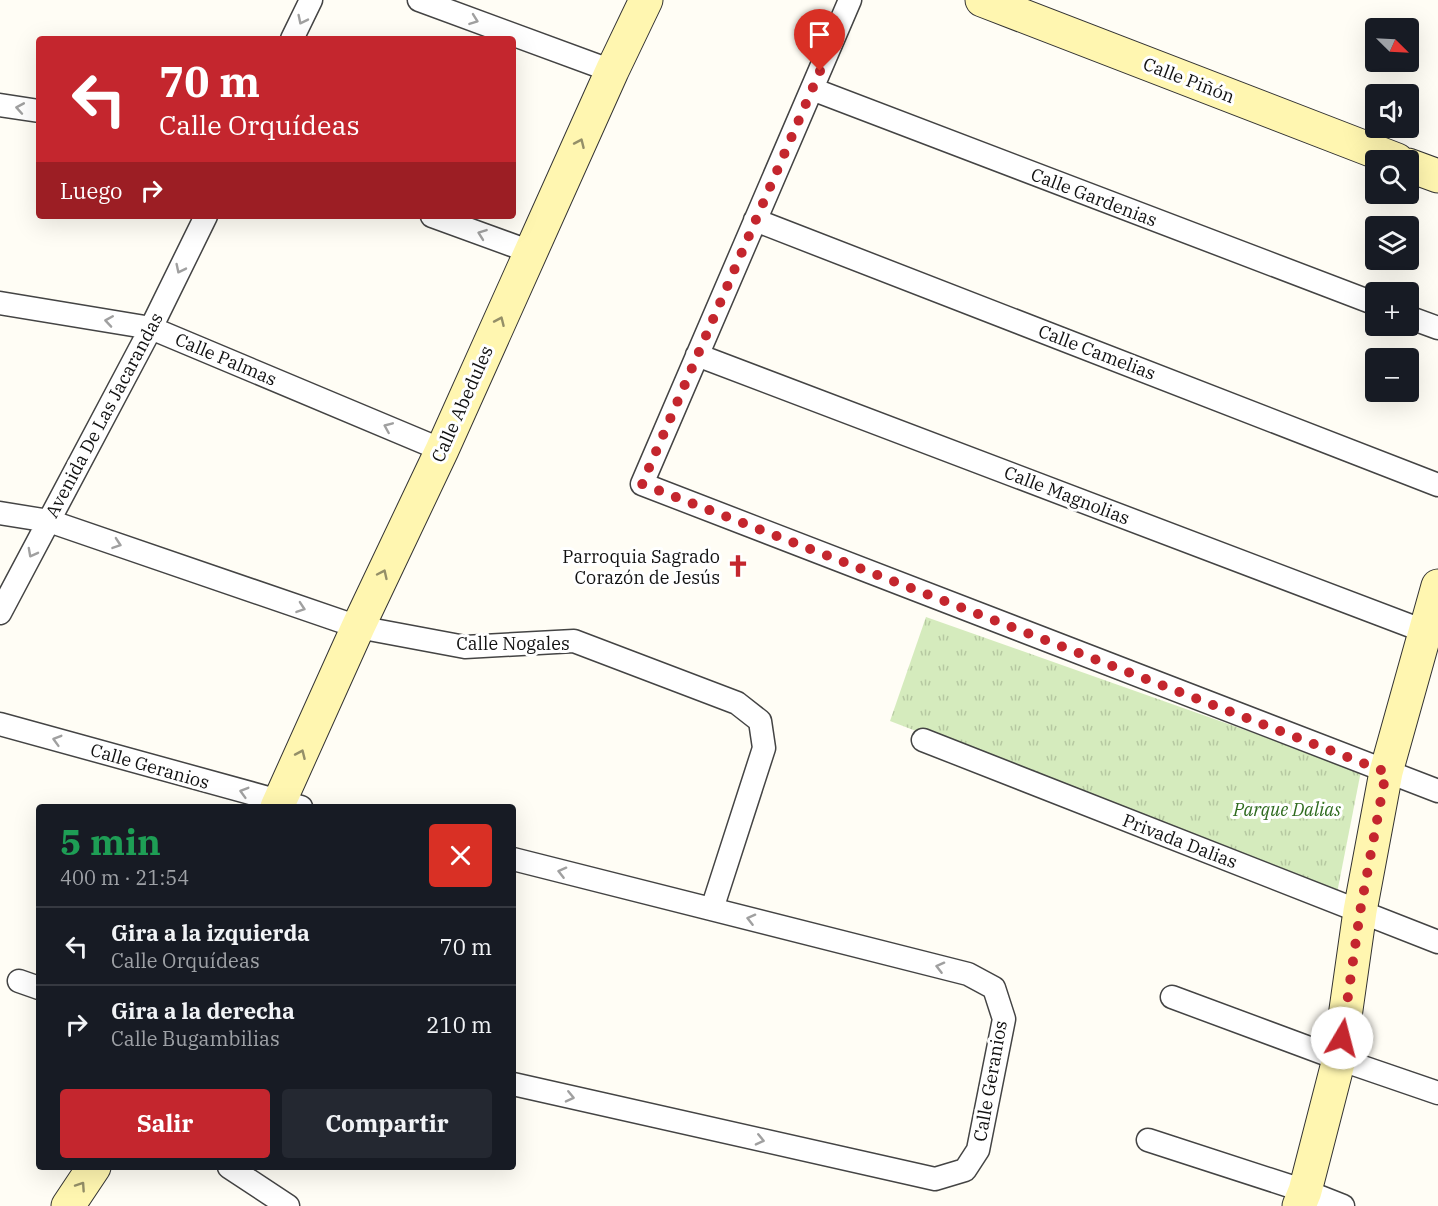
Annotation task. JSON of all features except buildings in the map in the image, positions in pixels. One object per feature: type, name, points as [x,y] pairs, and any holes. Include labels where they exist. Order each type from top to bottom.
[{"type":"street","points":[[293,36],[311,0]]},
{"type":"street","points":[[419,0],[612,71]]},
{"type":"street","name":"Calle Abedules","points":[[286,804],[358,627],[442,450],[646,0]]},
{"type":"street","points":[[850,0],[642,484],[1438,791]]},
{"type":"street","name":"Calle Piñón","points":[[982,0],[1371,150]]},
{"type":"street","name":"Calle Gardenias","points":[[812,89],[1365,300]]},
{"type":"street","points":[[0,105],[36,111]]},
{"type":"street","points":[[1419,169],[1438,176]]},
{"type":"street","name":"Avenida De Las Jacarandas","points":[[0,613],[151,328],[205,219]]},
{"type":"street","points":[[440,219],[531,252]]},
{"type":"street","name":"Calle Camelias","points":[[755,220],[1438,485]]},
{"type":"street","name":"Calle Palmas","points":[[0,303],[151,328],[442,450]]},
{"type":"street","points":[[1419,321],[1438,328]]},
{"type":"street","name":"Calle Magnolias","points":[[697,355],[1431,634]]},
{"type":"street","name":"Calle Nogales","points":[[0,513],[49,521],[358,627],[465,647],[574,641],[737,703],[760,721],[764,748],[712,909]]},
{"type":"street","points":[[1302,1198],[1339,1059],[1360,912],[1386,772],[1431,634],[1438,586]]},
{"type":"street","name":"Calle Geranios","points":[[0,724],[282,804]]},
{"type":"street","name":"Privada Dalias","points":[[922,740],[1438,942]]},
{"type":"street","name":"Calle Geranios","points":[[516,861],[968,974],[994,987],[1004,1018],[978,1150],[965,1170],[935,1179],[516,1085]]},
{"type":"street","points":[[1172,997],[1438,1093]]},
{"type":"street","points":[[1148,1140],[1302,1198],[1343,1206]]},
{"type":"street","points":[[68,1206],[92,1170]]},
{"type":"street","points":[[234,1170],[288,1206]]},
{"type":"green space","name":"Parque Dalias","points":[[926,617],[1361,771],[1337,893],[890,721]]},
{"type":"place","name":"Parroquia Sagrado Corazón de Jesús","points":[[738,566]]},
{"type":"route","points":[[820,71],[642,484],[1386,772],[1360,912],[1342,1038]]}]
